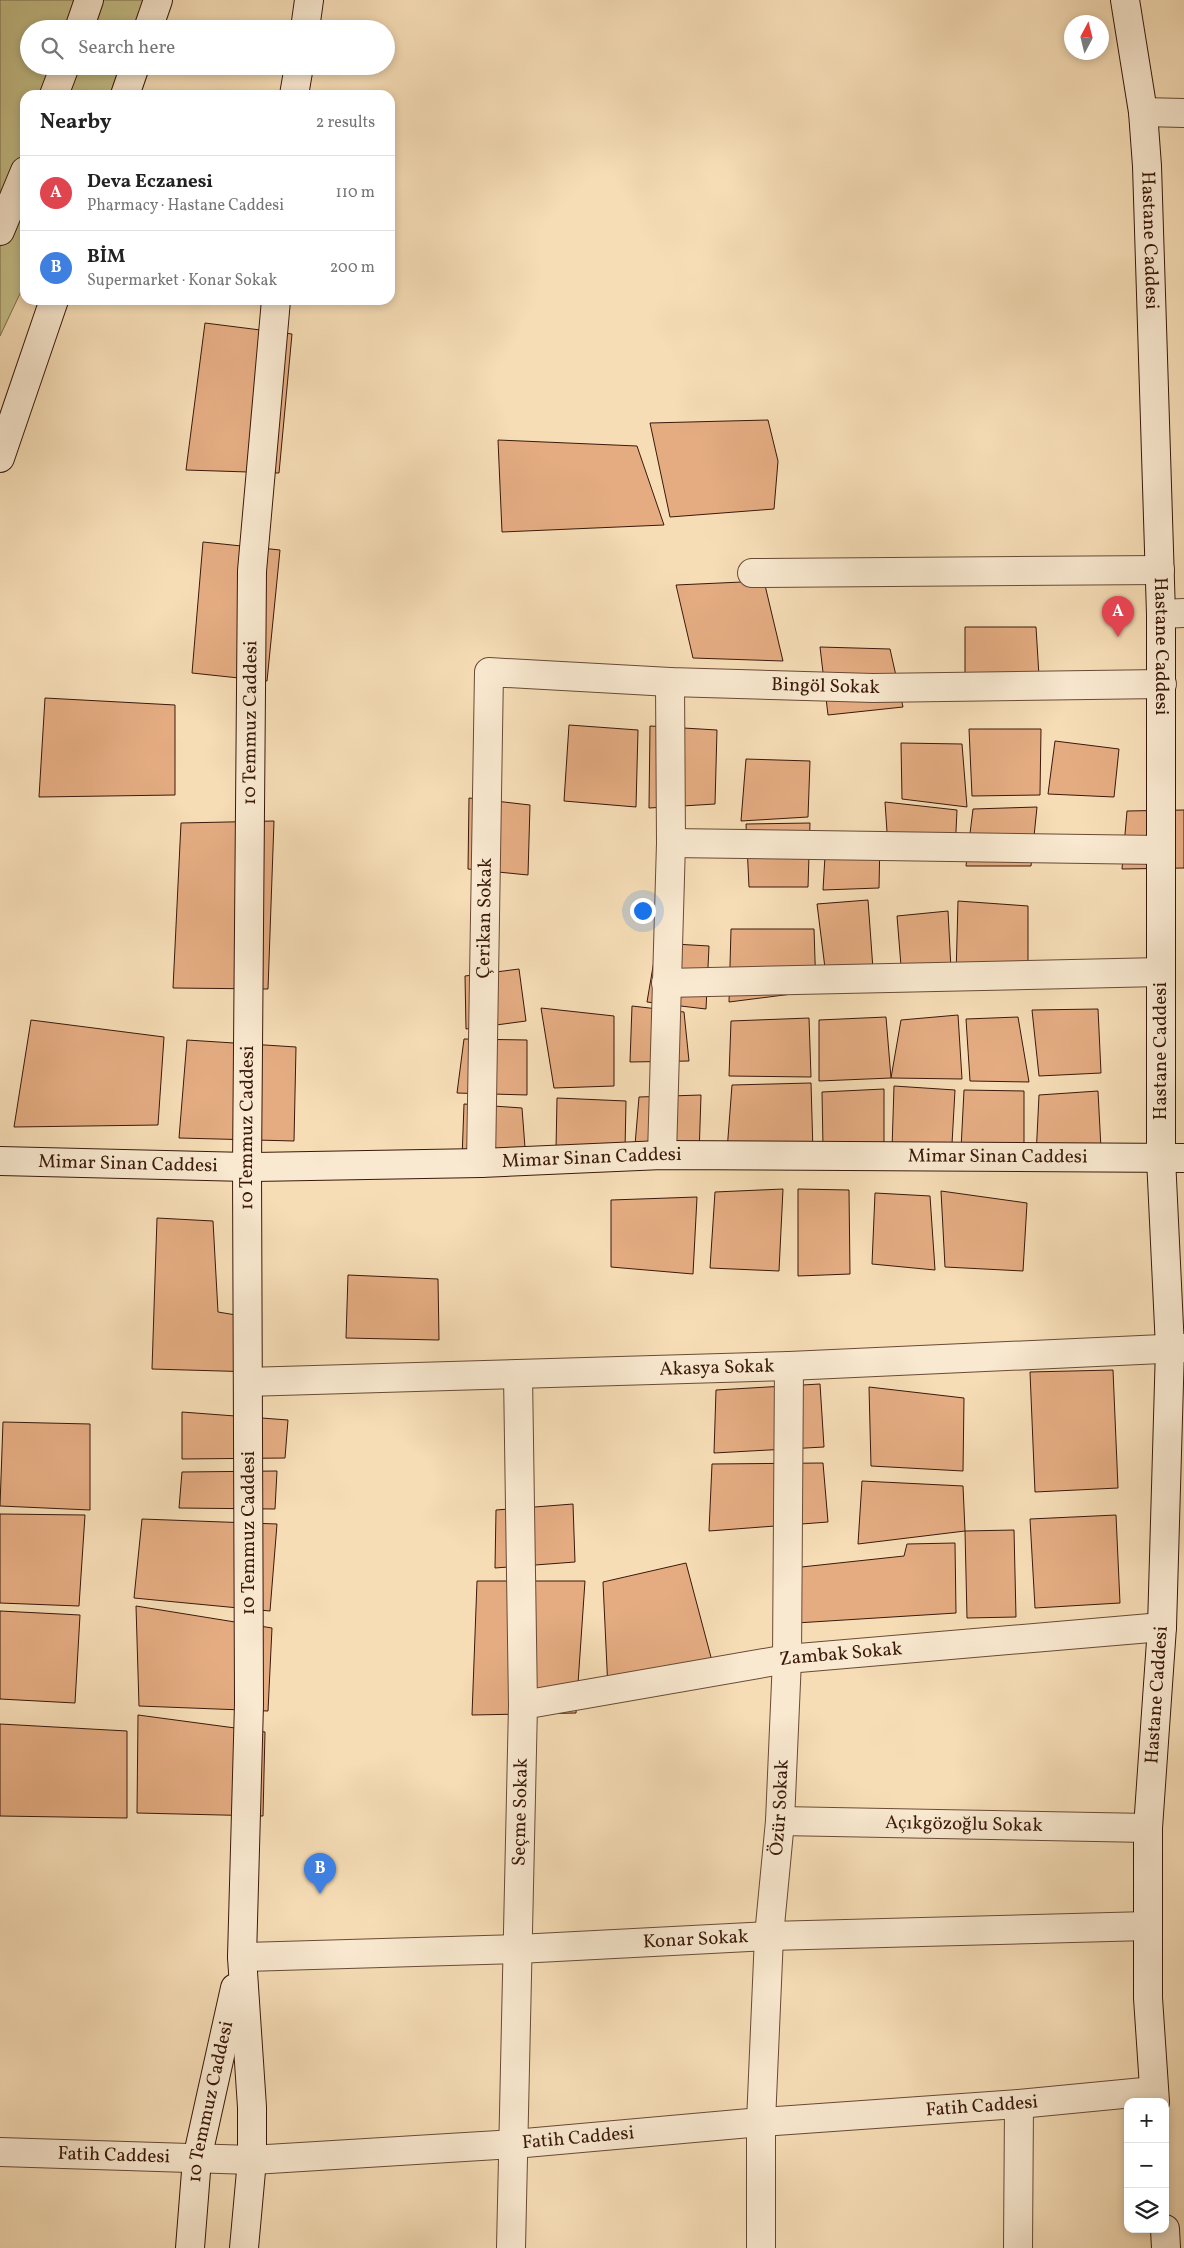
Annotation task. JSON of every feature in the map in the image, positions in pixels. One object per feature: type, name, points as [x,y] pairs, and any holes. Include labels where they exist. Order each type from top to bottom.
[{"type":"street","points":[[82,20],[89,0]]},
{"type":"street","points":[[151,20],[158,0]]},
{"type":"street","points":[[307,20],[310,0]]},
{"type":"street","name":"Hastane Caddesi","points":[[1125,0],[1142,112],[1147,166],[1160,570],[1173,613],[1162,684],[1160,850],[1161,972],[1173,1158],[1177,1348],[1162,1627],[1148,1828],[1148,1998],[1155,2096]]},
{"type":"street","points":[[56,90],[62,75]]},
{"type":"street","points":[[127,90],[132,75]]},
{"type":"street","points":[[295,90],[297,75]]},
{"type":"street","points":[[1142,112],[1184,113]]},
{"type":"street","points":[[0,231],[20,183]]},
{"type":"street","points":[[0,458],[52,305]]},
{"type":"street","name":"10 Temmuz Caddesi","points":[[244,2248],[252,2160],[252,2107],[242,1957],[249,1704],[247,1167],[252,571],[276,305]]},
{"type":"street","points":[[752,573],[1160,570]]},
{"type":"street","name":"Bingöl Sokak","points":[[488,672],[670,682],[873,688],[1162,684]]},
{"type":"street","name":"Çerikan Sokak","points":[[481,1163],[488,672]]},
{"type":"street","points":[[662,1155],[671,843],[670,682]]},
{"type":"street","points":[[671,843],[1160,850]]},
{"type":"street","points":[[666,982],[1161,972]]},
{"type":"street","name":"Mimar Sinan Caddesi","points":[[0,1161],[247,1167],[481,1163],[662,1155],[1173,1158]]},
{"type":"street","name":"Akasya Sokak","points":[[249,1382],[789,1366],[1177,1348]]},
{"type":"street","name":"Özür Sokak","points":[[761,2248],[761,2122],[769,1936],[780,1821],[787,1659],[789,1366]]},
{"type":"street","name":"Seçme Sokak","points":[[511,2248],[523,1705],[518,1375]]},
{"type":"street","name":"Zambak Sokak","points":[[523,1705],[787,1659],[1162,1627]]},
{"type":"street","name":"Açıkgözoğlu Sokak","points":[[780,1821],[1148,1828]]},
{"type":"street","name":"Konar Sokak","points":[[242,1957],[518,1949],[769,1936],[1148,1926]]},
{"type":"street","name":"10 Temmuz Caddesi","points":[[190,2248],[197,2159],[242,1957]]},
{"type":"street","name":"Fatih Caddesi","points":[[0,2152],[252,2160],[514,2144],[761,2122],[1155,2096]]},
{"type":"street","points":[[1018,2248],[1019,2104]]},
{"type":"street","points":[[1165,2233],[1166,2248]]},
{"type":"shaded area","points":[[0,0],[159,0],[149,20],[20,20],[20,75],[123,75],[116,90],[20,90],[20,294],[0,336]]},
{"type":"building","points":[[205,323],[292,334],[279,473],[186,470]]},
{"type":"building","points":[[768,420],[778,461],[774,509],[670,517],[650,423]]},
{"type":"building","points":[[498,440],[637,446],[664,525],[502,532]]},
{"type":"building","points":[[203,542],[280,550],[267,681],[192,673]]},
{"type":"building","points":[[764,581],[783,661],[693,658],[676,585]]},
{"type":"building","points":[[965,627],[1036,627],[1039,676],[965,680]]},
{"type":"building","points":[[820,647],[890,649],[903,707],[828,715]]},
{"type":"building","points":[[45,698],[175,705],[175,795],[39,797]]},
{"type":"building","points":[[569,725],[638,730],[636,807],[564,801]]},
{"type":"building","points":[[650,726],[717,730],[715,804],[649,808]]},
{"type":"building","points":[[969,729],[1041,729],[1040,795],[972,796]]},
{"type":"building","points":[[1055,741],[1119,749],[1114,797],[1048,794]]},
{"type":"building","points":[[901,743],[962,744],[967,807],[902,799]]},
{"type":"building","points":[[746,759],[810,761],[808,817],[741,821]]},
{"type":"building","points":[[469,798],[530,805],[528,875],[468,869]]},
{"type":"building","points":[[885,802],[957,810],[955,852],[888,847]]},
{"type":"building","points":[[1037,807],[1031,866],[966,866],[973,809]]},
{"type":"building","points":[[1184,810],[1184,868],[1122,869],[1127,811]]},
{"type":"building","points":[[274,821],[268,989],[173,988],[181,823]]},
{"type":"building","points":[[810,823],[808,887],[749,887],[746,824]]},
{"type":"building","points":[[826,839],[880,839],[879,888],[823,890]]},
{"type":"building","points":[[868,900],[874,983],[827,984],[817,904]]},
{"type":"building","points":[[958,901],[1028,906],[1028,975],[956,976]]},
{"type":"building","points":[[948,911],[952,989],[903,991],[897,916]]},
{"type":"building","points":[[731,929],[814,929],[816,991],[729,1002]]},
{"type":"building","points":[[657,943],[709,946],[706,1009],[647,1002]]},
{"type":"building","points":[[519,969],[526,1021],[466,1029],[465,976]]},
{"type":"building","points":[[632,1006],[684,1012],[689,1061],[630,1062]]},
{"type":"building","points":[[541,1008],[614,1016],[614,1086],[554,1088]]},
{"type":"building","points":[[1098,1009],[1101,1073],[1039,1076],[1032,1010]]},
{"type":"building","points":[[958,1015],[962,1079],[891,1078],[901,1020]]},
{"type":"building","points":[[886,1017],[891,1078],[819,1081],[819,1020]]},
{"type":"building","points":[[1018,1017],[1029,1082],[970,1081],[966,1019]]},
{"type":"building","points":[[809,1018],[811,1077],[729,1076],[731,1021]]},
{"type":"building","points":[[31,1020],[164,1037],[158,1125],[14,1127]]},
{"type":"building","points":[[464,1039],[527,1040],[527,1095],[457,1093]]},
{"type":"building","points":[[187,1040],[296,1047],[294,1141],[179,1138]]},
{"type":"building","points":[[811,1083],[813,1152],[727,1151],[732,1085]]},
{"type":"building","points":[[894,1086],[955,1090],[952,1144],[892,1149]]},
{"type":"building","points":[[884,1089],[884,1144],[823,1148],[822,1092]]},
{"type":"building","points":[[964,1090],[1024,1091],[1024,1148],[961,1149]]},
{"type":"building","points":[[1098,1091],[1101,1149],[1036,1157],[1039,1095]]},
{"type":"building","points":[[701,1095],[699,1156],[634,1157],[639,1097]]},
{"type":"building","points":[[557,1098],[626,1101],[625,1150],[556,1149]]},
{"type":"building","points":[[464,1104],[522,1108],[526,1161],[462,1159]]},
{"type":"building","points":[[783,1189],[779,1271],[710,1268],[715,1192]]},
{"type":"building","points":[[798,1189],[849,1190],[850,1274],[798,1276]]},
{"type":"building","points":[[941,1191],[1027,1203],[1023,1271],[945,1267]]},
{"type":"building","points":[[875,1193],[930,1196],[935,1270],[872,1264]]},
{"type":"building","points":[[697,1197],[693,1274],[611,1267],[611,1200]]},
{"type":"building","points":[[157,1218],[213,1221],[218,1312],[260,1319],[256,1372],[152,1369]]},
{"type":"building","points":[[348,1275],[438,1279],[439,1340],[346,1338]]},
{"type":"building","points":[[1113,1370],[1118,1488],[1035,1492],[1030,1372]]},
{"type":"building","points":[[820,1384],[824,1447],[714,1453],[716,1390]]},
{"type":"building","points":[[869,1387],[964,1398],[963,1471],[871,1466]]},
{"type":"building","points":[[182,1412],[288,1420],[285,1458],[182,1459]]},
{"type":"building","points":[[3,1422],[90,1424],[90,1510],[0,1506]]},
{"type":"building","points":[[823,1463],[828,1522],[709,1531],[712,1464]]},
{"type":"building","points":[[277,1471],[275,1509],[179,1508],[182,1472]]},
{"type":"building","points":[[862,1481],[963,1486],[965,1531],[858,1544]]},
{"type":"building","points":[[573,1504],[575,1562],[495,1568],[496,1510]]},
{"type":"building","points":[[0,1514],[85,1515],[79,1606],[0,1603]]},
{"type":"building","points":[[1116,1515],[1120,1603],[1035,1608],[1030,1519]]},
{"type":"building","points":[[142,1519],[277,1524],[270,1611],[134,1598]]},
{"type":"building","points":[[1014,1530],[1016,1617],[967,1618],[965,1531]]},
{"type":"building","points":[[955,1543],[956,1613],[796,1623],[792,1568],[904,1556],[907,1544]]},
{"type":"building","points":[[686,1563],[712,1661],[608,1690],[603,1582]]},
{"type":"building","points":[[477,1581],[585,1581],[576,1713],[472,1715]]},
{"type":"building","points":[[136,1606],[272,1628],[268,1711],[139,1706]]},
{"type":"building","points":[[0,1611],[80,1615],[75,1703],[0,1699]]},
{"type":"building","points":[[138,1715],[265,1732],[263,1816],[137,1813]]},
{"type":"building","points":[[0,1724],[127,1731],[127,1818],[0,1816]]},
{"type":"place","name":"Deva Eczanesi","points":[[1118,637]]},
{"type":"place","name":"BİM","points":[[320,1894]]}]
